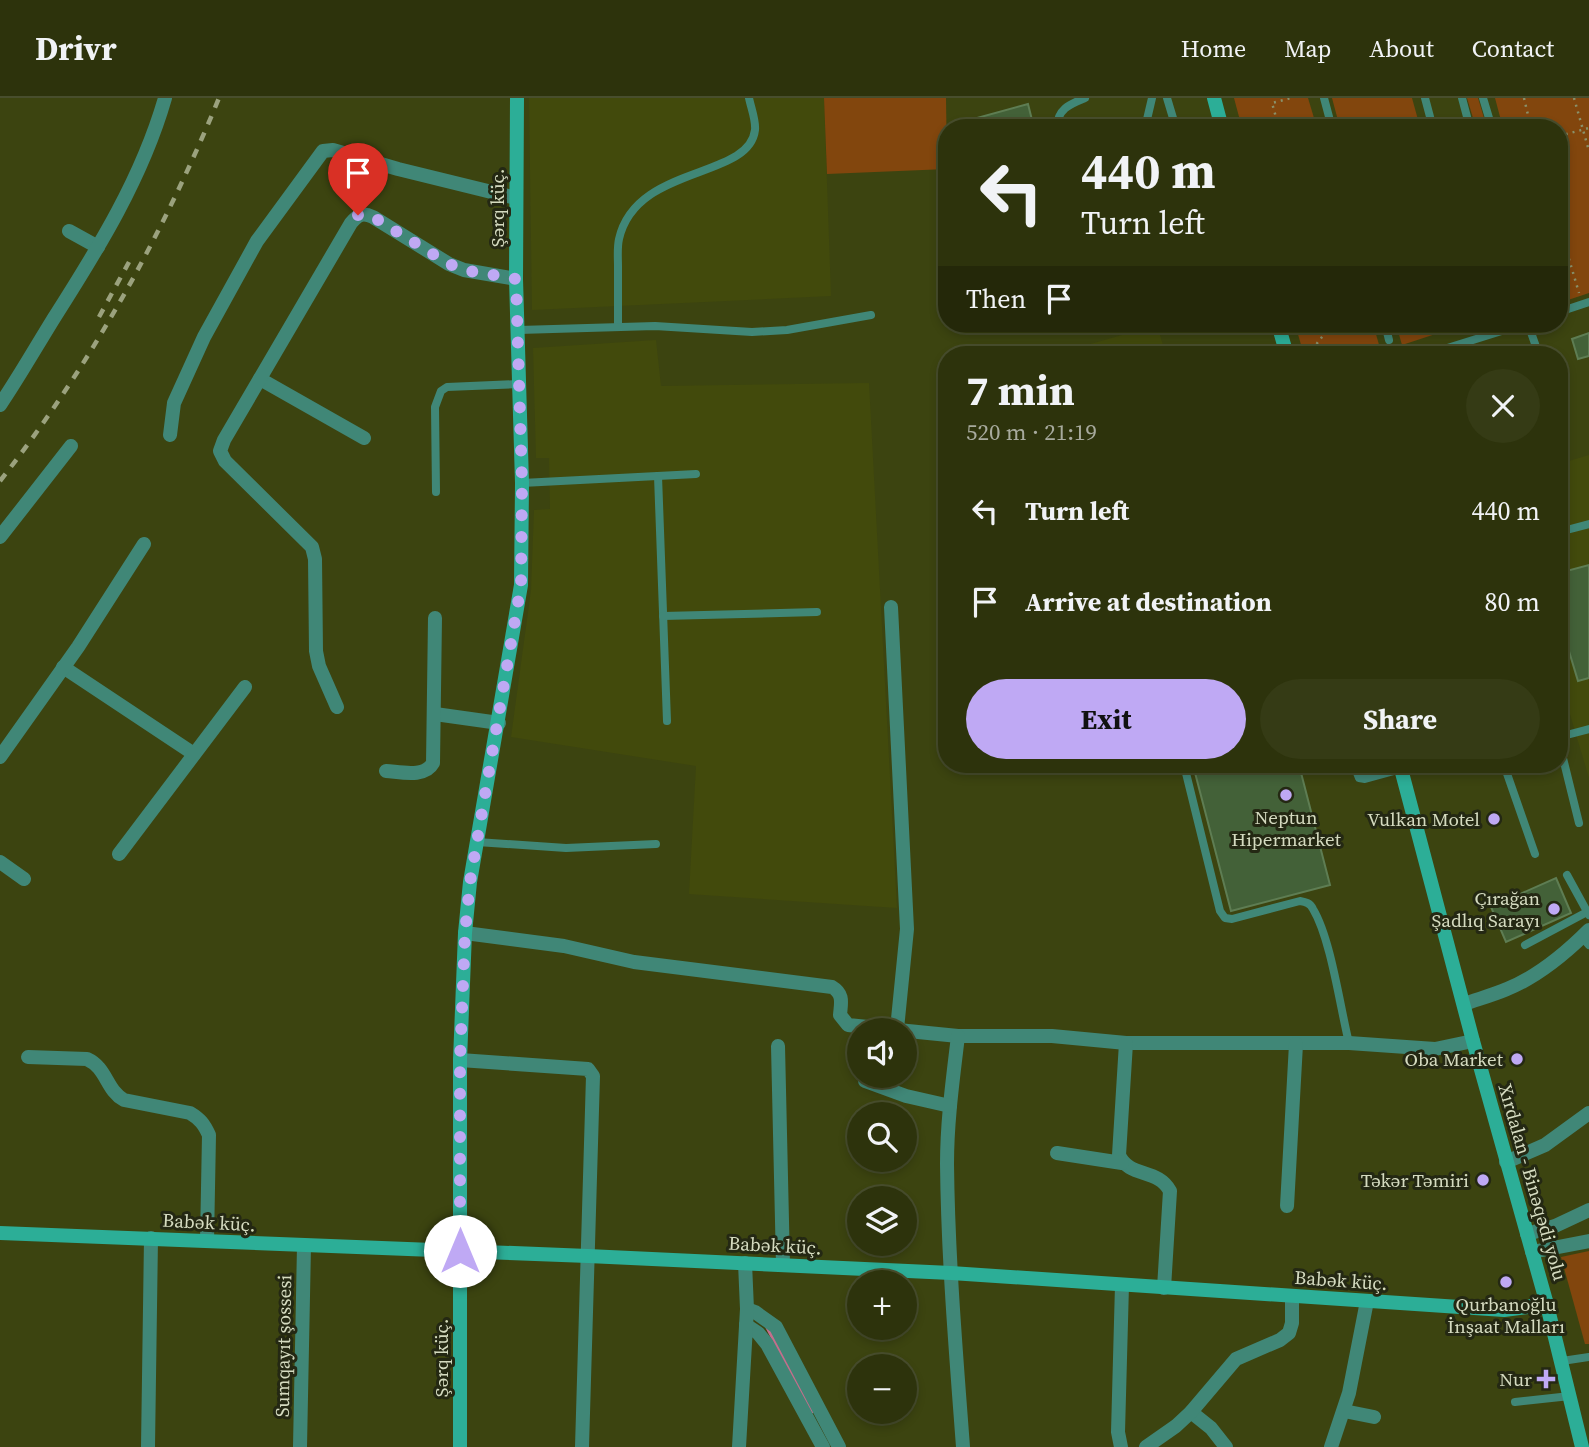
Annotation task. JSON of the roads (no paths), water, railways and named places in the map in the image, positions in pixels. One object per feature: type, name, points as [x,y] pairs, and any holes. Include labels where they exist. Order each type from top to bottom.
[{"type":"main road","name":"Şərq küç.","points":[[460,1447],[460,1060],[465,933],[470,882],[521,585],[522,483],[516,279],[515,98]]},
{"type":"main road","points":[[1214,98],[1220,119]]},
{"type":"main road","name":"Xırdalan - Binəqədi yolu","points":[[1403,773],[1583,1447]]},
{"type":"main road","name":"Babək küç.","points":[[0,1233],[951,1273],[1504,1310],[1546,1301]]},
{"type":"street","points":[[0,405],[98,247],[143,161],[164,98]]},
{"type":"street","points":[[170,435],[174,403],[204,337],[257,241],[323,151],[333,150],[516,198]]},
{"type":"street","points":[[337,707],[318,666],[315,559],[312,547],[225,461],[220,451],[224,440],[358,215],[373,217],[449,264],[464,270],[516,279]]},
{"type":"street","points":[[69,231],[98,247]]},
{"type":"street","points":[[260,379],[365,438]]},
{"type":"street","points":[[0,537],[71,446]]},
{"type":"street","points":[[0,757],[64,667],[144,544]]},
{"type":"street","points":[[891,607],[907,929],[898,1018]]},
{"type":"street","points":[[386,771],[423,772],[433,763],[435,618]]},
{"type":"street","points":[[64,667],[194,754]]},
{"type":"street","points":[[119,853],[245,687]]},
{"type":"street","points":[[435,714],[499,723]]},
{"type":"street","points":[[0,862],[24,879]]},
{"type":"street","points":[[465,933],[564,946],[634,962],[832,987],[842,996],[840,1015],[847,1024]]},
{"type":"street","points":[[1464,1004],[1508,989],[1587,938]]},
{"type":"street","points":[[917,1031],[958,1036],[1052,1036],[1126,1042],[1349,1043],[1435,1049],[1473,1041]]},
{"type":"street","points":[[958,1036],[947,1163],[951,1273],[963,1447]]},
{"type":"street","points":[[1122,1163],[1119,1155],[1126,1042]]},
{"type":"street","points":[[1287,1206],[1296,1044]]},
{"type":"street","points":[[778,1046],[783,1265]]},
{"type":"street","points":[[28,1057],[87,1059],[96,1063],[115,1095],[124,1100],[190,1113],[205,1125],[209,1135],[207,1241]]},
{"type":"street","points":[[460,1060],[582,1069],[591,1071],[593,1076],[582,1447]]},
{"type":"street","points":[[884,1088],[950,1106]]},
{"type":"street","points":[[1506,1162],[1545,1145],[1589,1113]]},
{"type":"street","points":[[1057,1153],[1122,1163],[1130,1169],[1159,1177],[1170,1191],[1164,1288]]},
{"type":"street","points":[[1527,1234],[1555,1226],[1589,1210]]},
{"type":"street","points":[[148,1447],[150,1238]]},
{"type":"street","points":[[1532,1252],[1589,1241]]},
{"type":"street","name":"Sumqayıt şossesi","points":[[300,1447],[304,1246]]},
{"type":"street","points":[[739,1447],[747,1309],[745,1263]]},
{"type":"street","points":[[1121,1447],[1118,1432],[1122,1285]]},
{"type":"street","points":[[1146,1447],[1191,1412],[1236,1359],[1280,1340],[1289,1333],[1292,1323],[1292,1297]]},
{"type":"street","points":[[1331,1447],[1344,1411],[1367,1301]]},
{"type":"street","points":[[747,1309],[755,1311],[776,1326],[839,1447]]},
{"type":"street","points":[[746,1325],[758,1333],[766,1345],[823,1447]]},
{"type":"street","points":[[1344,1411],[1374,1417]]},
{"type":"street","points":[[1191,1412],[1211,1428],[1226,1447]]},
{"type":"lane","points":[[618,326],[618,240],[632,212],[643,199],[665,184],[730,161],[745,150],[755,128],[749,98]]},
{"type":"lane","points":[[1058,119],[1063,109],[1086,98]]},
{"type":"lane","points":[[1147,119],[1152,98]]},
{"type":"lane","points":[[1167,98],[1173,119]]},
{"type":"lane","points":[[1324,98],[1330,119]]},
{"type":"lane","points":[[1425,98],[1431,119]]},
{"type":"lane","points":[[1462,98],[1468,119]]},
{"type":"lane","points":[[1483,98],[1489,119]]},
{"type":"lane","points":[[1568,309],[1589,302]]},
{"type":"lane","points":[[519,330],[618,326],[752,332],[787,330],[871,315]]},
{"type":"lane","points":[[1387,333],[1389,340]]},
{"type":"lane","points":[[1454,346],[1497,333]]},
{"type":"lane","points":[[436,492],[435,407],[441,391],[447,387],[519,384]]},
{"type":"lane","points":[[522,483],[696,474]]},
{"type":"lane","points":[[657,476],[667,721]]},
{"type":"lane","points":[[1568,530],[1589,524]]},
{"type":"lane","points":[[663,616],[817,612]]},
{"type":"lane","points":[[1568,737],[1589,729]]},
{"type":"lane","points":[[1186,773],[1220,911],[1225,918],[1232,919],[1300,901],[1308,903],[1313,909],[1326,944],[1349,1043]]},
{"type":"lane","points":[[1357,773],[1359,778],[1365,779],[1383,773]]},
{"type":"lane","points":[[1507,773],[1535,854]]},
{"type":"lane","points":[[1567,773],[1579,823]]},
{"type":"lane","points":[[477,842],[566,848],[656,844]]},
{"type":"lane","points":[[1525,945],[1588,913],[1567,875]]},
{"type":"lane","points":[[1562,1361],[1589,1357]]},
{"type":"lane","points":[[1515,1402],[1570,1396]]},
{"type":"waterway","points":[[767,1326],[812,1411]]},
{"type":"railway","points":[[0,481],[65,391],[123,297],[174,199],[219,98]]},
{"type":"railway","points":[[99,317],[129,262]]},
{"type":"place","name":"Neptun Hipermarket","points":[[1286,795]]},
{"type":"place","name":"Vulkan Motel","points":[[1494,819]]},
{"type":"place","name":"Çırağan Şadlıq Sarayı","points":[[1554,909]]},
{"type":"place","name":"Oba Market","points":[[1517,1059]]},
{"type":"place","name":"Təkər Təmiri","points":[[1483,1180]]},
{"type":"place","name":"Qurbanoğlu İnşaat Malları","points":[[1506,1282]]},
{"type":"place","name":"Nur","points":[[1546,1379]]}]
